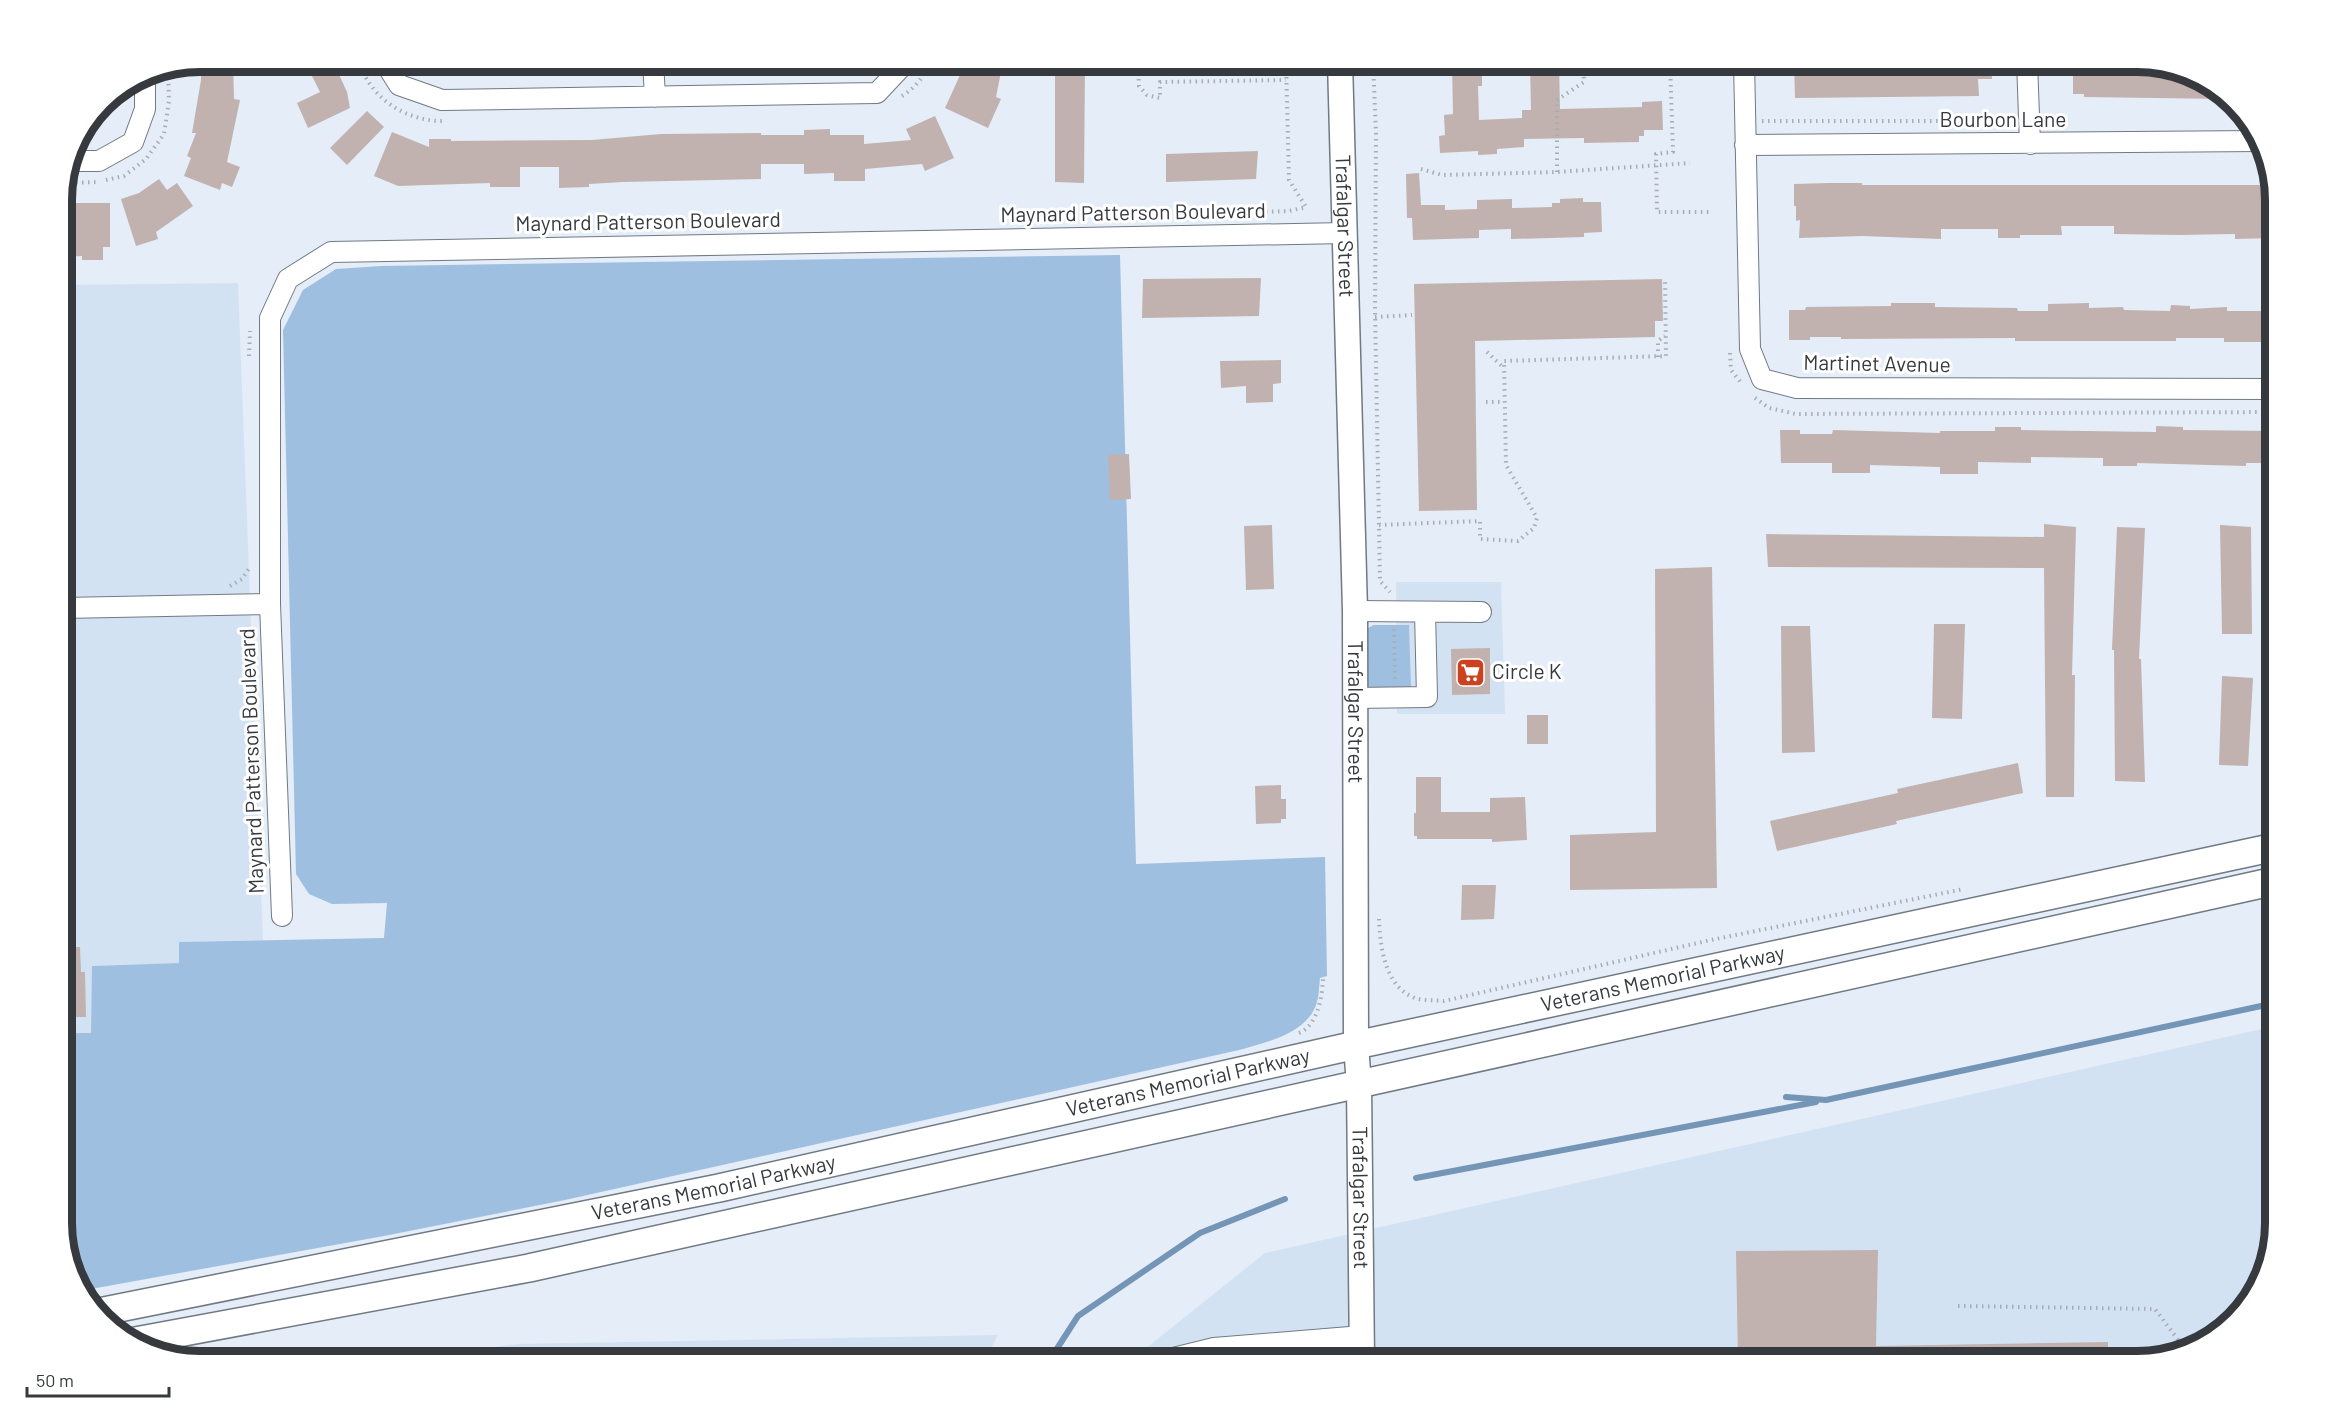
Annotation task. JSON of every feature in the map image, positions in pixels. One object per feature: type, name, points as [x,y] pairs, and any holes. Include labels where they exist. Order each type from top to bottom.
[{"type":"highway","name":"Veterans Memorial Parkway","points":[[106,1311],[719,1188],[1356,1045],[2265,849]]},
{"type":"highway","name":"Veterans Memorial Parkway","points":[[147,1339],[529,1268],[2265,883]]},
{"type":"main road","name":"Trafalgar Street","points":[[1340,72],[1355,610],[1356,1045],[1359,1085],[1362,1351]]},
{"type":"street","points":[[391,72],[399,85],[442,100],[877,93],[897,72]]},
{"type":"street","points":[[654,72],[655,97]]},
{"type":"street","name":"Martinet Avenue","points":[[1744,72],[1750,349],[1762,379],[1797,388],[2265,389]]},
{"type":"street","points":[[2026,72],[2030,144]]},
{"type":"street","points":[[78,161],[99,160],[133,142],[145,109],[146,84]]},
{"type":"street","name":"Bourbon Lane","points":[[1745,145],[2251,141]]},
{"type":"street","name":"Maynard Patterson Boulevard","points":[[282,916],[270,604],[270,318],[288,279],[331,252],[1344,233]]},
{"type":"street","name":"Maynard Patterson Boulevard","points":[[72,608],[270,604]]},
{"type":"street","points":[[1355,610],[1481,612]]},
{"type":"street","points":[[1355,698],[1427,697],[1425,612]]},
{"type":"street","points":[[1203,1351],[1214,1348],[1362,1336]]},
{"type":"path","points":[[1138,72],[1139,86],[1147,94],[1160,98],[1160,82],[1286,80]]},
{"type":"path","points":[[1140,216],[1289,211],[1306,207],[1288,180],[1286,72]]},
{"type":"path","points":[[1374,72],[1377,133],[1375,316],[1380,581],[1394,597],[1396,698]]},
{"type":"path","points":[[1557,172],[1557,100],[1584,82],[1584,72]]},
{"type":"path","points":[[1670,72],[1673,152],[1656,154],[1657,212],[1710,212]]},
{"type":"path","points":[[1758,121],[2019,121]]},
{"type":"path","points":[[1421,169],[1442,175],[1557,172],[1690,163]]},
{"type":"path","points":[[1379,525],[1480,521],[1480,538],[1518,541],[1534,528],[1537,518],[1506,465],[1504,361],[1666,356],[1665,278]]},
{"type":"path","points":[[1375,316],[1412,315]]},
{"type":"path","points":[[249,362],[250,329]]},
{"type":"path","points":[[1658,357],[1658,340],[1665,335]]},
{"type":"path","points":[[1487,352],[1504,368]]},
{"type":"path","points":[[1758,400],[1769,408],[1796,414],[2265,412]]},
{"type":"path","points":[[1486,402],[1504,402]]},
{"type":"path","points":[[228,586],[242,579],[250,570],[252,560]]},
{"type":"path","points":[[1379,915],[1384,958],[1393,981],[1416,998],[1444,1001],[1700,943],[1971,887]]},
{"type":"path","points":[[1958,1306],[2155,1309],[2181,1343]]},
{"type":"shaded area","points":[[1120,255],[1136,864],[1325,857],[1327,976],[1320,978],[1317,1002],[1305,1022],[1285,1035],[1239,1050],[565,1200],[384,1236],[90,1289],[76,1256],[72,1231],[72,1033],[91,1033],[92,966],[179,963],[179,942],[384,938],[387,903],[332,904],[309,894],[296,874],[283,330],[303,290],[336,269],[381,266]]},
{"type":"shaded area","points":[[238,283],[263,940],[180,942],[179,963],[93,966],[91,1033],[72,1033],[72,285]]},
{"type":"shaded area","points":[[1396,582],[1501,582],[1505,714],[1397,714]]},
{"type":"shaded area","points":[[1373,625],[1409,625],[1411,688],[1374,692],[1367,687],[1367,629]]},
{"type":"shaded area","points":[[2265,1028],[2265,1223],[2261,1256],[2248,1287],[2228,1314],[2201,1334],[2170,1347],[2137,1351],[1142,1351],[1265,1253]]},
{"type":"shaded area","points":[[998,1335],[989,1351],[469,1351],[517,1344]]},
{"type":"building","points":[[201,72],[233,72],[234,99],[240,100],[227,162],[240,167],[232,187],[222,183],[220,190],[184,176],[191,158],[187,156],[196,133],[192,133]]},
{"type":"building","points":[[310,72],[338,72],[347,92],[350,108],[308,128],[297,103],[320,92]]},
{"type":"building","points":[[961,72],[1001,72],[996,97],[1001,99],[988,128],[945,108]]},
{"type":"building","points":[[1055,72],[1085,72],[1084,183],[1055,182]]},
{"type":"building","points":[[1452,72],[1482,72],[1482,86],[1478,86],[1479,120],[1522,118],[1522,110],[1531,110],[1530,72],[1559,72],[1560,109],[1642,107],[1642,102],[1662,101],[1663,130],[1644,130],[1644,136],[1639,136],[1639,142],[1584,143],[1584,138],[1524,139],[1524,147],[1497,149],[1497,154],[1478,155],[1478,151],[1440,153],[1439,136],[1445,135],[1444,115],[1453,114]]},
{"type":"building","points":[[1794,72],[1992,72],[1992,79],[1978,79],[1979,96],[1795,98]]},
{"type":"building","points":[[2073,72],[2137,72],[2170,76],[2201,89],[2216,99],[2084,97],[2084,94],[2073,94]]},
{"type":"building","points":[[367,111],[384,127],[347,165],[330,148]]},
{"type":"building","points":[[935,116],[954,158],[925,171],[922,164],[865,169],[865,181],[834,181],[834,173],[804,174],[804,164],[761,164],[761,179],[623,182],[589,184],[589,187],[559,188],[559,167],[520,167],[520,187],[490,187],[490,183],[398,186],[374,176],[392,132],[429,147],[429,139],[451,139],[451,141],[592,140],[661,134],[804,135],[804,130],[830,129],[830,135],[864,135],[864,144],[911,140],[906,129]]},
{"type":"building","points":[[1258,151],[1256,179],[1166,182],[1166,154]]},
{"type":"building","points":[[1419,173],[1421,205],[1445,205],[1445,210],[1477,209],[1477,200],[1512,199],[1512,208],[1552,207],[1552,203],[1560,203],[1560,199],[1583,198],[1583,202],[1601,202],[1602,232],[1584,233],[1584,237],[1511,239],[1511,229],[1479,230],[1479,238],[1413,240],[1412,218],[1407,218],[1406,174]]},
{"type":"building","points":[[159,179],[167,190],[177,183],[193,206],[156,232],[158,239],[136,246],[121,199],[139,193]]},
{"type":"building","points":[[1794,184],[2264,185],[2265,238],[2235,239],[2235,234],[2114,234],[2114,226],[2061,226],[2062,235],[2020,235],[2020,238],[1998,238],[1998,229],[1941,229],[1941,239],[1862,236],[1799,238],[1800,220],[1796,221]]},
{"type":"building","points":[[72,203],[110,203],[110,247],[103,247],[103,260],[82,260],[82,256],[72,256]]},
{"type":"building","points":[[1261,278],[1259,316],[1142,318],[1143,279]]},
{"type":"building","points":[[1662,279],[1663,321],[1655,321],[1655,337],[1475,341],[1477,510],[1419,511],[1414,284]]},
{"type":"building","points":[[1891,303],[1935,303],[1935,307],[2017,308],[2018,311],[2048,311],[2048,304],[2089,303],[2089,308],[2123,307],[2124,310],[2170,311],[2171,305],[2190,306],[2190,309],[2227,307],[2227,311],[2265,311],[2265,342],[2224,342],[2224,338],[2176,338],[2176,341],[2015,341],[2015,338],[1841,339],[1841,337],[1810,337],[1810,340],[1789,340],[1789,310],[1805,310],[1806,307],[1891,306]]},
{"type":"building","points":[[1281,360],[1281,383],[1273,384],[1273,402],[1246,403],[1246,386],[1221,388],[1220,361]]},
{"type":"building","points":[[2156,426],[2183,427],[2183,430],[2265,431],[2265,463],[2246,463],[2246,466],[2137,463],[2137,466],[2103,466],[2103,458],[2031,457],[2031,463],[1978,462],[1978,474],[1940,474],[1940,467],[1870,465],[1870,473],[1832,473],[1832,463],[1781,463],[1780,430],[1800,430],[1800,434],[1832,434],[1833,430],[1940,433],[1940,431],[1995,431],[1995,427],[2021,427],[2021,430],[2156,432]]},
{"type":"building","points":[[1129,454],[1131,499],[1110,500],[1108,455]]},
{"type":"building","points":[[2044,524],[2076,527],[2072,675],[2075,675],[2074,797],[2046,797],[2044,568],[1768,567],[1766,534],[2044,537]]},
{"type":"building","points":[[1272,525],[1274,589],[1246,590],[1244,526]]},
{"type":"building","points":[[2220,525],[2251,527],[2252,634],[2222,634]]},
{"type":"building","points":[[2117,527],[2145,528],[2139,659],[2141,659],[2145,782],[2115,781],[2114,650],[2112,650]]},
{"type":"building","points":[[1712,567],[1717,888],[1570,890],[1570,835],[1656,832],[1655,569]]},
{"type":"building","points":[[1934,624],[1965,624],[1962,719],[1932,718]]},
{"type":"building","points":[[1781,626],[1810,626],[1815,752],[1782,753]]},
{"type":"building","name":"Circle K","points":[[1490,648],[1490,694],[1452,695],[1451,649]]},
{"type":"building","points":[[2222,676],[2253,678],[2248,766],[2219,765]]},
{"type":"building","points":[[1527,715],[1548,715],[1548,744],[1527,744]]},
{"type":"building","points":[[2018,763],[2023,793],[1896,821],[1897,824],[1777,851],[1770,821],[1898,793],[1897,789]]},
{"type":"building","points":[[1416,777],[1441,777],[1441,812],[1490,812],[1490,798],[1525,797],[1527,840],[1492,842],[1492,839],[1417,839],[1417,836],[1414,836]]},
{"type":"building","points":[[1281,785],[1281,799],[1286,799],[1286,819],[1281,819],[1281,823],[1256,824],[1255,786]]},
{"type":"building","points":[[1462,885],[1496,885],[1494,919],[1461,920]]},
{"type":"building","points":[[72,947],[80,947],[81,972],[85,972],[86,1017],[72,1017]]},
{"type":"building","points":[[1878,1250],[1876,1346],[2108,1342],[2108,1351],[1738,1351],[1736,1251]]},
{"type":"waterway","points":[[1786,1097],[1826,1100],[2265,1005]]},
{"type":"waterway","points":[[1416,1178],[1816,1102]]},
{"type":"waterway","points":[[1055,1351],[1078,1316],[1200,1233],[1285,1199]]},
{"type":"place","name":"Circle K","points":[[1471,672]]}]
